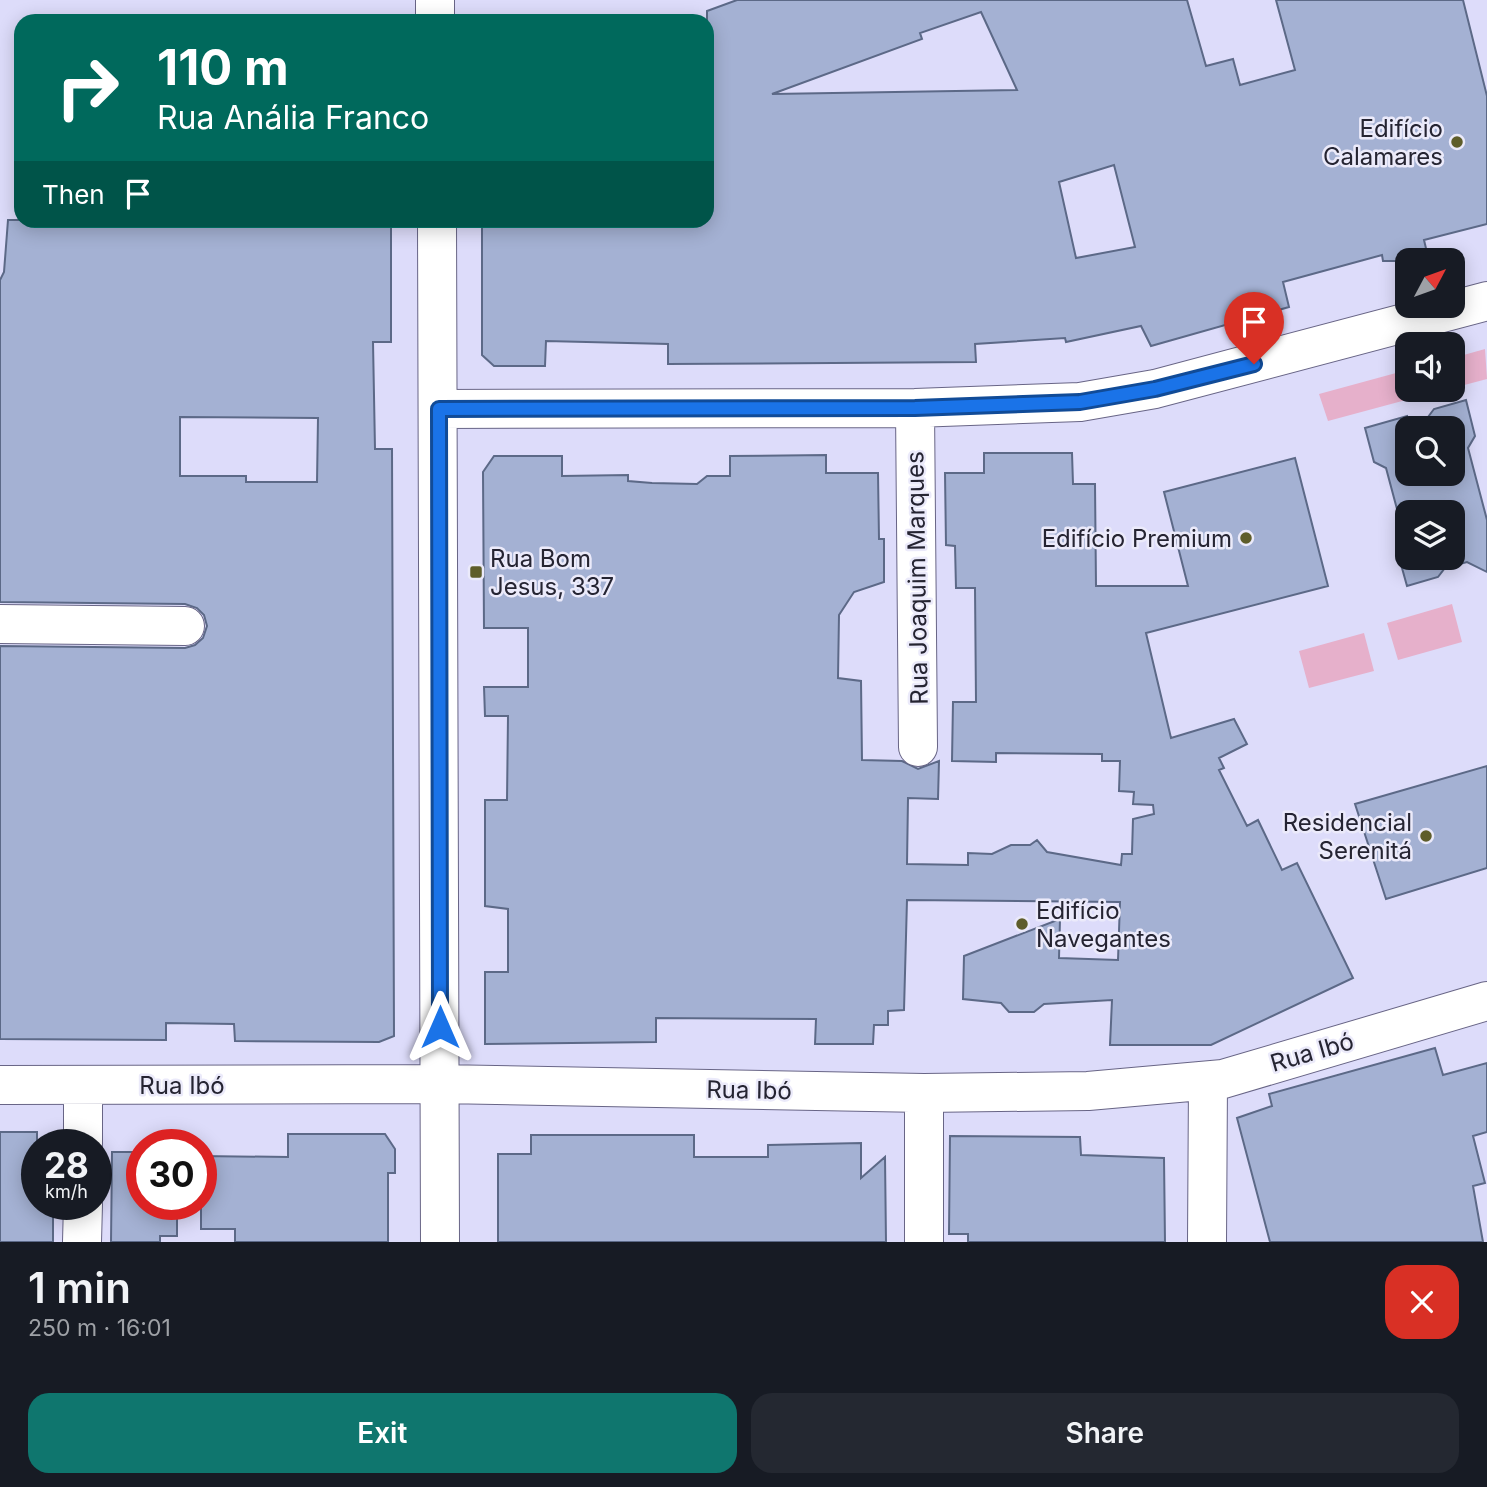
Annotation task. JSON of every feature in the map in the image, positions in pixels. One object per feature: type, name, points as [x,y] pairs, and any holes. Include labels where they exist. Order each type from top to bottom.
[{"type":"street","points":[[437,228],[440,1242]]},
{"type":"street","points":[[439,409],[915,408],[1080,402],[1113,398],[1487,301]]},
{"type":"street","name":"Rua Joaquim Marques","points":[[915,408],[918,747]]},
{"type":"street","points":[[0,624],[185,626]]},
{"type":"street","name":"Rua Ibó","points":[[0,1085],[440,1084],[924,1093],[1088,1091],[1208,1081],[1487,1001]]},
{"type":"street","points":[[1207,1242],[1208,1081]]},
{"type":"street","points":[[83,1085],[83,1129]]},
{"type":"street","points":[[924,1093],[924,1242]]},
{"type":"street","points":[[82,1242],[83,1220]]},
{"type":"shaded area","points":[[1485,349],[1487,379],[1465,385],[1465,355]]},
{"type":"shaded area","points":[[1395,373],[1395,402],[1398,402],[1328,421],[1319,394]]},
{"type":"shaded area","points":[[1452,604],[1462,642],[1398,660],[1387,623]]},
{"type":"shaded area","points":[[1364,633],[1374,671],[1309,688],[1299,651]]},
{"type":"building","points":[[737,0],[1187,0],[1206,66],[1233,59],[1240,85],[1295,70],[1276,0],[1463,0],[1487,96],[1487,224],[1424,240],[1426,248],[1395,248],[1395,261],[1383,261],[1382,255],[1283,282],[1289,307],[1151,346],[1141,326],[1066,342],[1065,338],[975,344],[976,362],[668,364],[668,344],[546,341],[545,366],[494,366],[482,355],[482,228],[714,228],[714,14],[707,14],[707,11]],"holes":[[[981,12],[1017,90],[772,94],[922,39],[920,33]],[[1114,165],[1135,247],[1076,258],[1059,182]]]},
{"type":"building","points":[[8,220],[14,220],[14,228],[391,228],[391,342],[373,342],[375,449],[392,449],[394,1036],[379,1042],[235,1041],[234,1024],[166,1023],[166,1040],[0,1039],[0,646],[185,648],[195,645],[203,638],[207,626],[204,615],[197,608],[185,604],[0,602],[0,280],[4,272]],"holes":[[[180,417],[318,418],[317,482],[246,482],[246,476],[180,476]]]},
{"type":"building","points":[[1466,400],[1475,436],[1468,448],[1487,520],[1487,572],[1465,563],[1465,500],[1395,502],[1386,468],[1374,462],[1365,428],[1395,419],[1395,486],[1465,486],[1465,416],[1429,416],[1434,409]]},
{"type":"building","points":[[984,453],[1072,453],[1073,484],[1095,484],[1096,586],[1188,586],[1164,492],[1295,458],[1328,586],[1146,633],[1171,738],[1234,719],[1247,744],[1219,758],[1224,768],[1219,770],[1247,826],[1258,820],[1282,870],[1297,863],[1353,978],[1211,1045],[1110,1045],[1112,1000],[1044,1004],[1034,1012],[1009,1012],[1001,1003],[963,999],[964,956],[1060,919],[1059,958],[1118,960],[1120,902],[907,900],[904,1010],[888,1011],[888,1025],[874,1025],[873,1044],[815,1044],[816,1019],[656,1018],[656,1042],[485,1044],[485,972],[508,972],[508,909],[485,906],[485,800],[507,800],[508,716],[485,716],[484,687],[528,687],[528,628],[484,628],[483,472],[494,456],[562,456],[562,476],[628,475],[628,481],[652,483],[697,484],[707,476],[730,476],[730,456],[826,455],[826,473],[878,473],[879,539],[884,539],[884,582],[854,592],[839,615],[838,678],[861,681],[862,760],[902,761],[918,769],[939,761],[938,799],[908,798],[907,864],[968,865],[968,853],[992,854],[1011,845],[1030,845],[1037,840],[1047,852],[1121,865],[1122,854],[1132,854],[1133,819],[1154,814],[1153,805],[1133,804],[1134,792],[1119,791],[1120,761],[1102,761],[1102,754],[996,753],[996,762],[952,761],[953,702],[976,702],[975,588],[956,588],[955,546],[946,545],[945,473],[984,473]]},
{"type":"building","points":[[1403,570],[1443,570],[1438,577],[1407,586]]},
{"type":"building","name":"Residencial Serenitá","points":[[1487,766],[1487,868],[1386,899],[1355,804]]},
{"type":"building","points":[[1435,1048],[1443,1075],[1487,1063],[1487,1132],[1473,1136],[1485,1183],[1473,1186],[1483,1242],[1270,1242],[1237,1118],[1272,1106],[1269,1094]]},
{"type":"building","points":[[0,1132],[21,1132],[21,1220],[53,1220],[53,1242],[0,1242]]},
{"type":"building","points":[[288,1134],[385,1134],[395,1149],[395,1173],[388,1173],[388,1242],[235,1242],[235,1229],[201,1229],[201,1220],[217,1220],[217,1156],[288,1157]]},
{"type":"building","points":[[531,1135],[694,1135],[694,1157],[768,1157],[768,1145],[861,1143],[861,1178],[885,1157],[886,1242],[498,1242],[498,1154],[531,1154]]},
{"type":"building","points":[[950,1136],[1080,1137],[1081,1155],[1164,1158],[1165,1242],[968,1242],[968,1234],[949,1234]]},
{"type":"building","points":[[112,1152],[126,1152],[126,1220],[177,1220],[177,1236],[160,1236],[160,1242],[111,1242]]},
{"type":"place","name":"Edifício Calamares","points":[[1457,142]]},
{"type":"place","name":"Edifício Premium","points":[[1246,538]]},
{"type":"place","name":"Rua Bom Jesus, 337","points":[[476,572]]},
{"type":"place","name":"Residencial Serenitá","points":[[1426,836]]},
{"type":"place","name":"Edifício Navegantes","points":[[1022,924]]},
{"type":"route","points":[[440,1027],[439,409],[915,408],[1080,402],[1155,389],[1254,364]]}]
